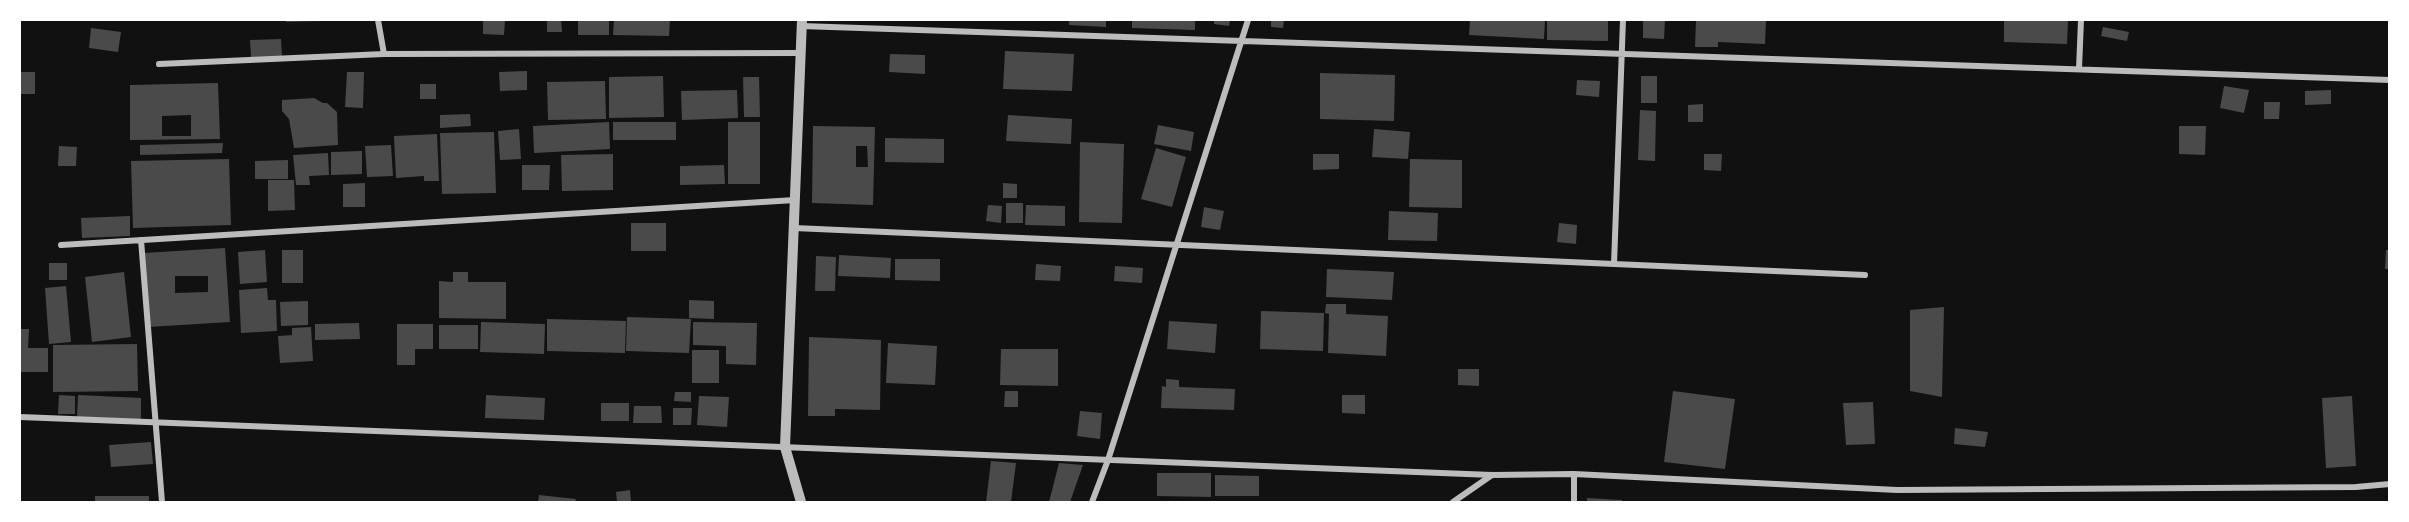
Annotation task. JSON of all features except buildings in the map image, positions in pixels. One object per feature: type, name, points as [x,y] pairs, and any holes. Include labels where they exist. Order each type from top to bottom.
[{"type":"street","points":[[378,20],[384,54]]},
{"type":"street","points":[[1092,502],[1108,460],[1248,20]]},
{"type":"street","points":[[1614,264],[1623,20]]},
{"type":"street","points":[[2079,69],[2081,20]]},
{"type":"street","points":[[801,502],[785,447],[802,23],[1241,41],[2390,80]]},
{"type":"street","points":[[159,64],[384,54],[801,52]]},
{"type":"street","points":[[61,244],[795,200]]},
{"type":"street","points":[[794,228],[1865,275]]},
{"type":"street","points":[[141,240],[162,502]]},
{"type":"street","points":[[20,417],[1492,475],[1574,474],[1898,490],[2356,487],[2390,484]]},
{"type":"street","points":[[1574,474],[1574,502]]},
{"type":"street","points":[[1453,502],[1492,475]]}]
